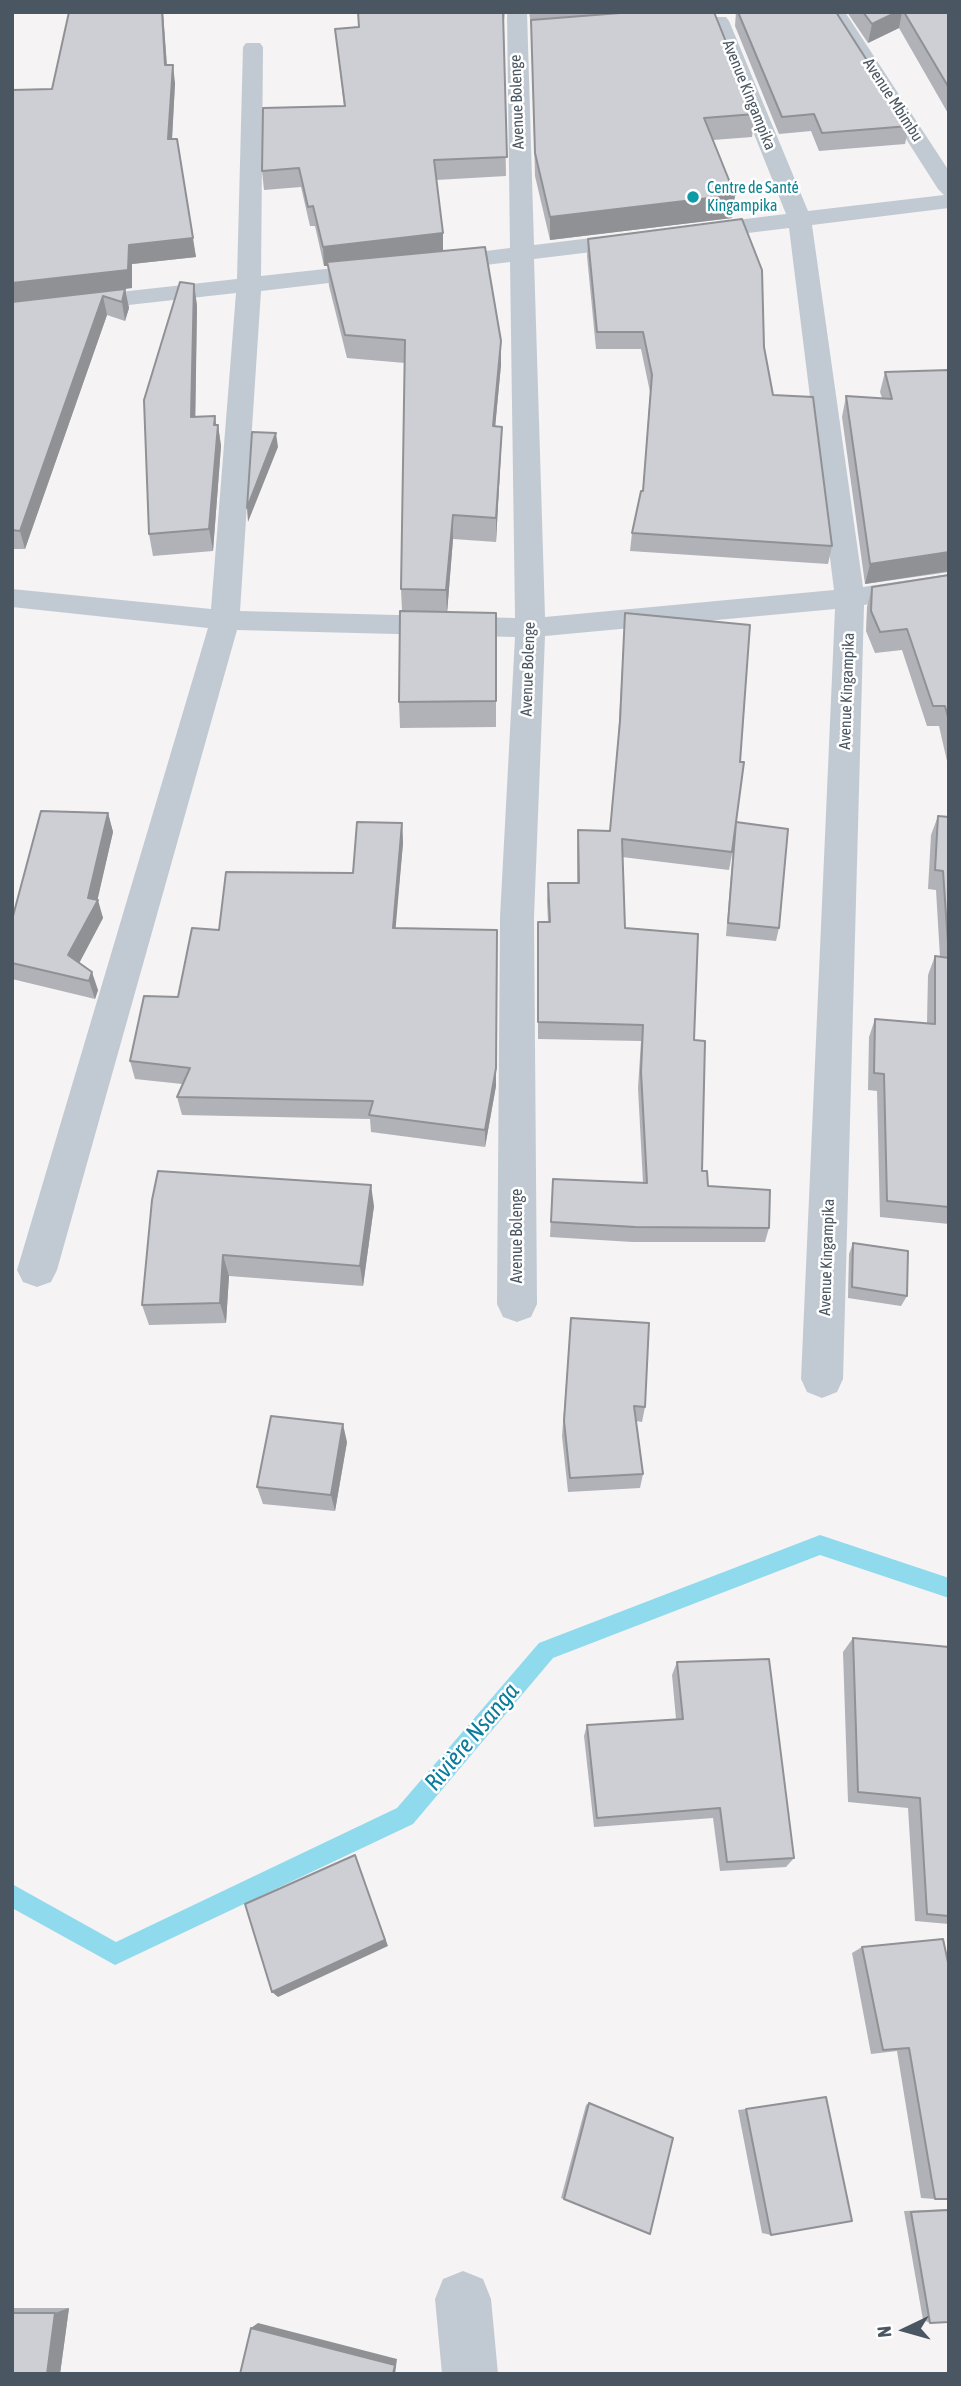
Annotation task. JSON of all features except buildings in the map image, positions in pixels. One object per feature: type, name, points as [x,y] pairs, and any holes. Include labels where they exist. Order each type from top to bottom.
[{"type":"street","name":"Avenue Mbimbu","points":[[835,12],[949,189]]},
{"type":"street","name":"Avenue Kingampika","points":[[723,21],[799,218],[850,598],[822,1379]]},
{"type":"street","name":"Avenue Bolenge","points":[[517,1304],[517,917],[530,628],[522,254],[525,27]]},
{"type":"street","points":[[37,1270],[225,620],[249,284],[253,47]]},
{"type":"street","points":[[12,311],[522,254],[949,201]]},
{"type":"street","points":[[12,598],[225,620],[530,628],[850,598],[949,583]]},
{"type":"street","points":[[463,2299],[470,2374]]},
{"type":"waterway","name":"Rivière Nsanga","points":[[12,1895],[115,1954],[405,1816],[546,1650],[820,1545],[949,1588]]},
{"type":"place","name":"Centre de Santé Kingampika","points":[[693,197]]}]
